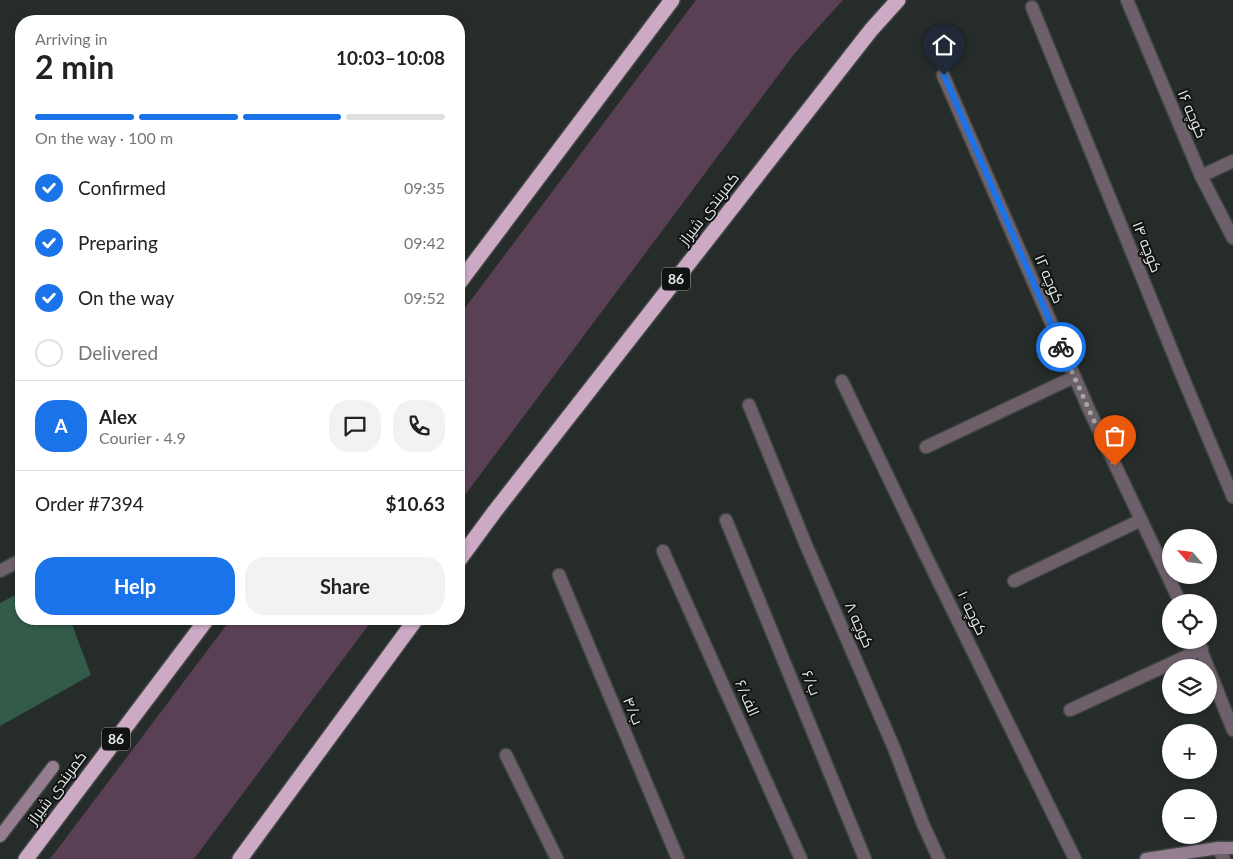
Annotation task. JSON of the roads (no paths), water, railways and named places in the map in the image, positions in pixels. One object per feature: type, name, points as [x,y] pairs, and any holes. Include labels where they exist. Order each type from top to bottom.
[{"type":"highway","points":[[465,275],[672,0]]},
{"type":"highway","name":"کمربندی شیراز","points":[[465,552],[501,503],[871,30],[898,0]]},
{"type":"highway","name":"کمربندی شیراز","points":[[26,859],[202,625]]},
{"type":"highway","points":[[240,859],[412,625]]},
{"type":"street","name":"کوچه ۱۶","points":[[1127,0],[1201,176],[1233,238]]},
{"type":"street","name":"کوچه ۱۴","points":[[1032,7],[1233,498]]},
{"type":"street","name":"کوچه ۱۲","points":[[944,75],[1074,377],[1176,594]]},
{"type":"street","points":[[1201,176],[1233,161]]},
{"type":"street","points":[[926,447],[1074,377]]},
{"type":"street","name":"کوچه ۱۰","points":[[842,381],[1075,859]]},
{"type":"street","name":"کوچه ۸","points":[[749,405],[806,545],[894,748],[923,824],[940,859]]},
{"type":"street","name":"ب/۶","points":[[726,520],[865,859]]},
{"type":"street","points":[[1014,581],[1141,520]]},
{"type":"street","name":"۶/الف","points":[[663,550],[801,859]]},
{"type":"street","points":[[0,571],[15,563]]},
{"type":"street","name":"۴/ب","points":[[559,575],[678,859]]},
{"type":"street","points":[[1070,710],[1192,649]]},
{"type":"street","points":[[1202,649],[1233,730]]},
{"type":"street","points":[[506,755],[557,859]]},
{"type":"street","points":[[0,836],[53,767]]},
{"type":"street","points":[[1146,859],[1221,854],[1233,848]]}]
